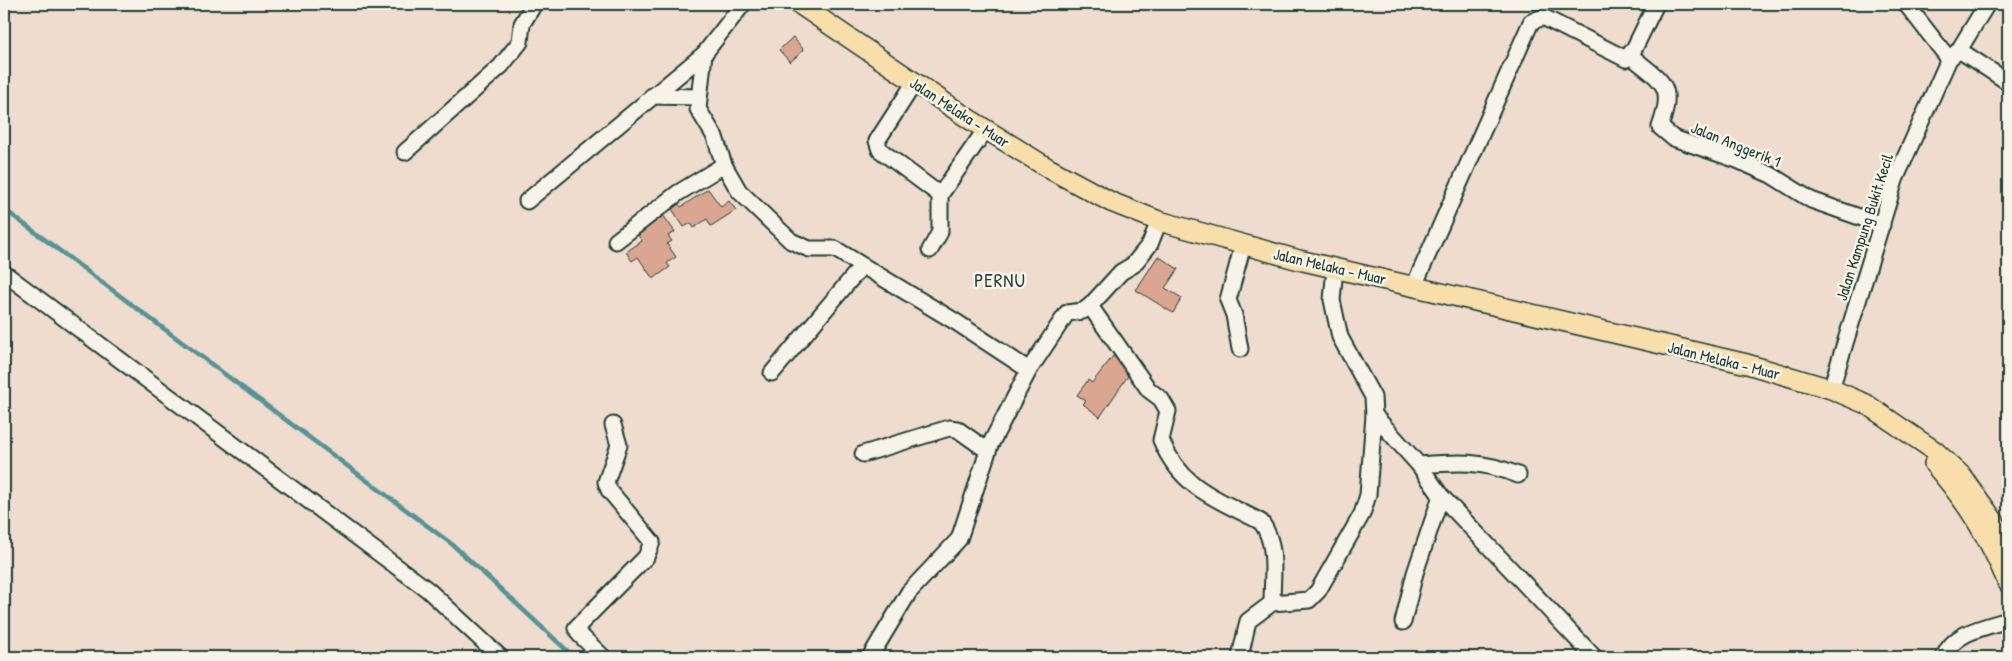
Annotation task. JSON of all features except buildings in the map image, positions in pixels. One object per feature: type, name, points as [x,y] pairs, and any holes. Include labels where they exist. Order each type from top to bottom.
[{"type":"main road","name":"Jalan Melaka - Muar","points":[[799,4],[986,129],[1048,168],[1111,202],[1154,232],[1241,252],[1335,268],[1747,364],[1831,389],[1866,404],[1936,451],[1961,475],[1994,521],[2008,549]]},
{"type":"main road","name":"Jalan Melaka - Muar","points":[[1904,429],[1972,510],[1992,547],[2008,583]]},
{"type":"street","points":[[404,152],[501,66],[520,42],[522,24],[534,4]]},
{"type":"street","points":[[527,201],[704,54],[743,4]]},
{"type":"street","points":[[1414,286],[1531,22],[1543,17],[1626,59],[1630,56],[1656,4]]},
{"type":"street","points":[[1906,4],[1954,55],[2008,82]]},
{"type":"street","name":"Jalan Kampung Bukit Kecil","points":[[1831,389],[1874,242],[1882,225],[1895,180],[1954,55],[1987,4]]},
{"type":"street","points":[[704,54],[698,109],[715,138],[724,165],[739,191],[791,241],[809,249],[835,249],[861,267],[956,322],[1029,370]]},
{"type":"street","name":"Jalan Anggerik 1","points":[[1630,56],[1664,85],[1668,97],[1660,127],[1673,138],[1737,160],[1771,175],[1811,200],[1882,225]]},
{"type":"street","points":[[915,82],[877,140],[880,150],[940,195]]},
{"type":"street","points":[[652,96],[698,97]]},
{"type":"street","points":[[930,250],[940,232],[940,195],[986,129]]},
{"type":"street","points":[[616,241],[678,193],[724,165]]},
{"type":"street","points":[[870,657],[909,592],[959,539],[988,451],[1029,370],[1067,313],[1083,311],[1090,306],[1121,272],[1133,265],[1154,232]]},
{"type":"street","points":[[1240,349],[1234,315],[1228,300],[1241,252]]},
{"type":"street","points":[[772,373],[861,267]]},
{"type":"street","points":[[1240,657],[1248,621],[1272,603],[1309,600],[1318,591],[1362,514],[1368,495],[1374,415],[1373,397],[1340,337],[1332,300],[1335,268]]},
{"type":"street","points":[[4,273],[428,590],[500,657]]},
{"type":"street","points":[[1090,306],[1149,390],[1161,399],[1168,411],[1162,440],[1181,474],[1193,486],[1261,522],[1268,531],[1272,542],[1272,603]]},
{"type":"street","points":[[1374,415],[1419,465],[1441,496],[1594,657]]},
{"type":"street","points":[[603,657],[580,635],[576,628],[646,557],[652,542],[609,490],[606,482],[606,475],[619,445],[613,425]]},
{"type":"street","points":[[863,454],[949,428],[957,429],[988,451]]},
{"type":"street","points":[[1419,465],[1461,462],[1478,463],[1494,465],[1518,475]]},
{"type":"street","points":[[1403,622],[1415,573],[1441,496]]},
{"type":"street","points":[[1944,657],[1955,642],[1969,632],[2008,620]]},
{"type":"waterway","points":[[4,209],[453,545],[574,657]]},
{"type":"district","name":"PERNU","points":[[1000,280]]}]
